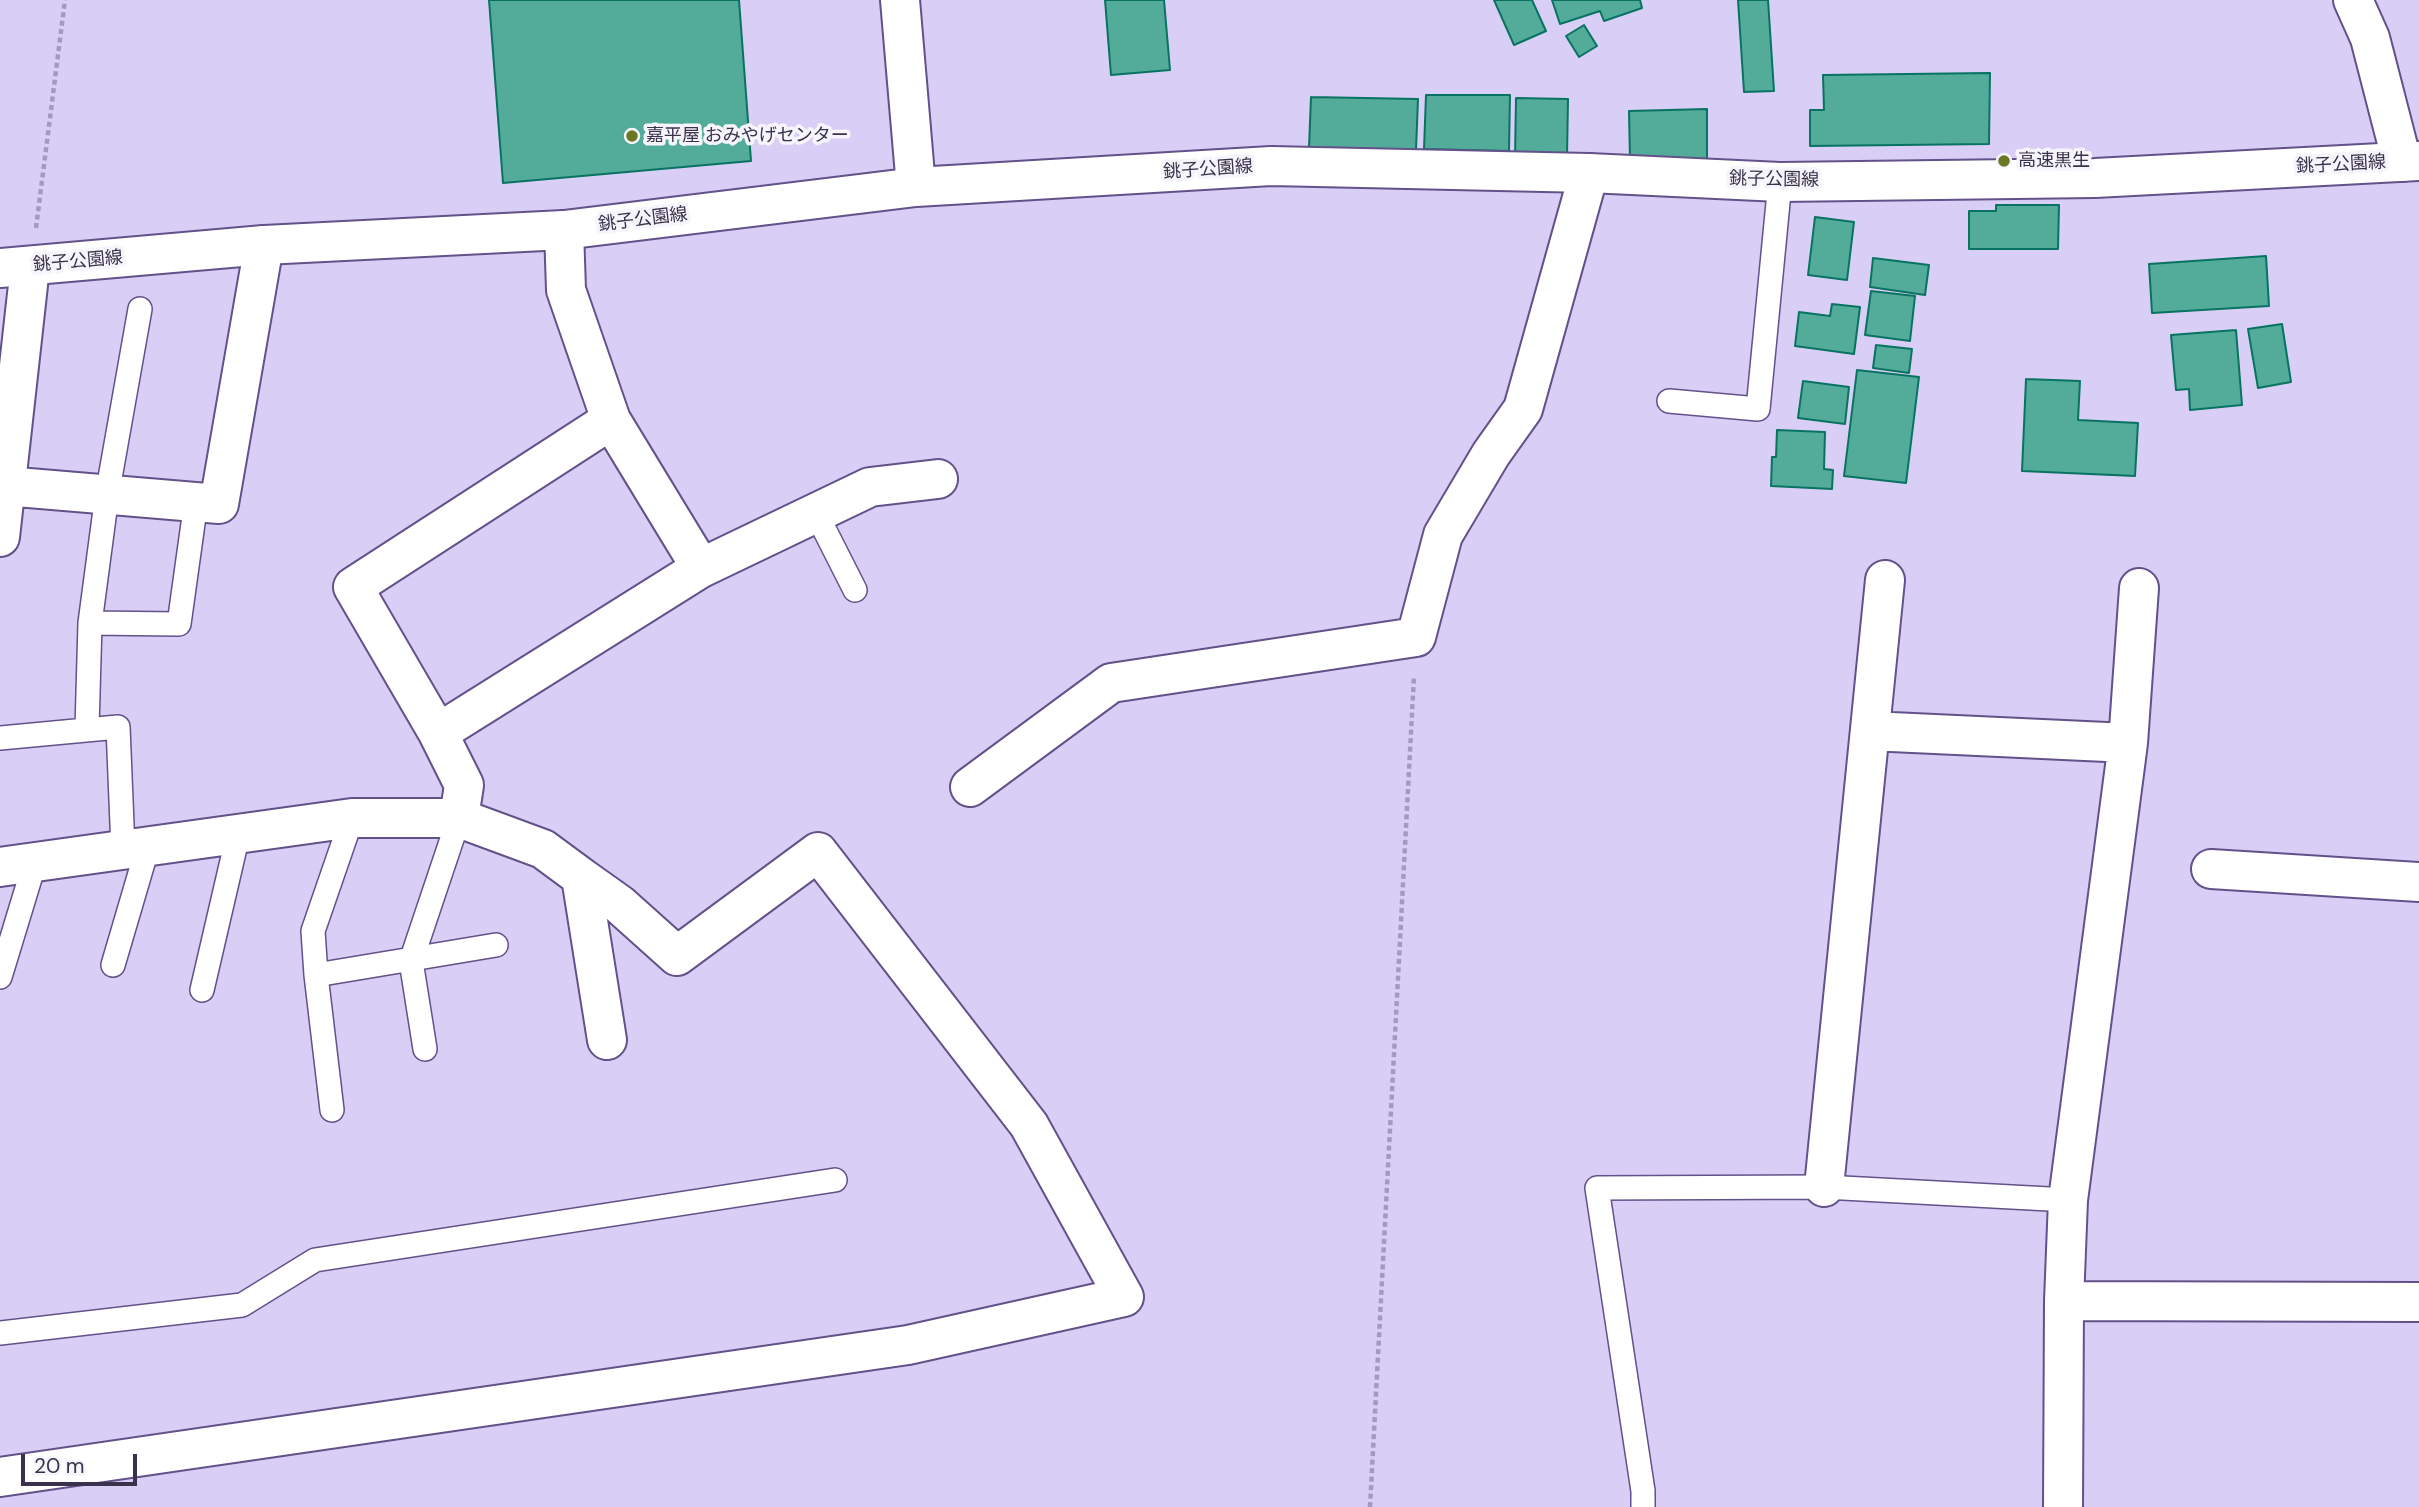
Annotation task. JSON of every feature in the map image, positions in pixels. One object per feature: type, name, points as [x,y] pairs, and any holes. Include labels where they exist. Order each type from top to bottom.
[{"type":"street","points":[[900,0],[916,187]]},
{"type":"street","points":[[2353,0],[2370,38],[2410,162]]},
{"type":"street","name":"銚子公園線","points":[[15,267],[264,245],[564,230],[916,187],[1271,166],[1589,173],[1780,181],[2095,178],[2410,162]]},
{"type":"street","points":[[970,787],[1111,683],[1416,637],[1443,534],[1491,454],[1523,409],[1589,173]]},
{"type":"street","points":[[564,230],[566,290],[611,420],[701,568]]},
{"type":"street","points":[[5,486],[219,504],[264,245]]},
{"type":"street","points":[[0,537],[5,486],[15,267]]},
{"type":"street","points":[[459,818],[464,785],[438,733],[353,587],[611,420]]},
{"type":"street","points":[[438,733],[701,568],[870,487],[938,479]]},
{"type":"street","points":[[1824,1187],[1885,580]]},
{"type":"street","points":[[2063,1507],[2064,1301],[2068,1200],[2128,743],[2139,588]]},
{"type":"street","points":[[1870,731],[2128,743]]},
{"type":"street","points":[[0,1477],[908,1345],[1124,1297],[1029,1125],[818,852],[677,956],[619,904],[543,849],[459,818],[352,818],[18,864]]},
{"type":"street","points":[[2211,870],[2419,882]]},
{"type":"street","points":[[581,877],[607,1040]]},
{"type":"street","points":[[2064,1301],[2419,1302]]},
{"type":"lane","points":[[1669,401],[1758,409],[1780,181]]},
{"type":"lane","points":[[87,728],[90,623],[107,495],[140,309]]},
{"type":"lane","points":[[90,623],[179,624],[196,502]]},
{"type":"lane","points":[[816,513],[855,590]]},
{"type":"lane","points":[[0,738],[118,726],[135,848],[113,965]]},
{"type":"lane","points":[[332,1110],[313,931],[352,818]]},
{"type":"lane","points":[[425,1049],[411,961],[459,818]]},
{"type":"lane","points":[[202,990],[238,835]]},
{"type":"lane","points":[[0,976],[18,864]]},
{"type":"lane","points":[[316,975],[496,945]]},
{"type":"lane","points":[[0,1333],[242,1305],[315,1260],[835,1180]]},
{"type":"lane","points":[[1643,1507],[1643,1491],[1597,1188],[1824,1187],[2068,1200]]},
{"type":"path","points":[[15,267],[65,0]]},
{"type":"path","points":[[1370,1507],[1416,637]]},
{"type":"building","points":[[489,0],[739,0],[751,161],[503,183]]},
{"type":"building","points":[[1105,0],[1164,0],[1170,70],[1111,75]]},
{"type":"building","points":[[1494,0],[1532,0],[1546,31],[1514,45]]},
{"type":"building","points":[[1552,0],[1640,0],[1642,8],[1604,21],[1600,11],[1560,24]]},
{"type":"building","points":[[1738,0],[1768,0],[1774,91],[1744,92]]},
{"type":"building","points":[[1584,25],[1597,46],[1579,57],[1566,36]]},
{"type":"building","points":[[1990,73],[1989,144],[1810,146],[1810,110],[1824,110],[1823,75]]},
{"type":"building","points":[[1426,95],[1510,95],[1509,151],[1424,149]]},
{"type":"building","points":[[1311,97],[1418,99],[1416,150],[1309,148]]},
{"type":"building","points":[[1516,98],[1568,99],[1567,157],[1515,157]]},
{"type":"building","points":[[1707,109],[1707,159],[1630,160],[1629,111]]},
{"type":"building","points":[[1996,205],[2059,205],[2058,249],[1969,249],[1969,211],[1996,211]]},
{"type":"building","points":[[1815,217],[1854,222],[1847,280],[1808,275]]},
{"type":"building","points":[[2266,256],[2269,306],[2152,313],[2149,264]]},
{"type":"building","points":[[1873,258],[1929,265],[1925,295],[1870,287]]},
{"type":"building","points":[[1871,291],[1915,296],[1910,341],[1865,335]]},
{"type":"building","points":[[1832,304],[1860,307],[1854,354],[1795,346],[1799,312],[1830,316]]},
{"type":"building","points":[[2282,324],[2291,382],[2258,388],[2248,329]]},
{"type":"building","points":[[2236,330],[2242,405],[2190,410],[2189,389],[2176,390],[2171,335]]},
{"type":"building","points":[[1876,345],[1912,349],[1909,373],[1873,368]]},
{"type":"building","points":[[1857,370],[1919,377],[1906,483],[1844,476]]},
{"type":"building","points":[[2026,379],[2080,381],[2078,420],[2138,423],[2135,476],[2022,471]]},
{"type":"building","points":[[1803,381],[1849,387],[1845,424],[1798,418]]},
{"type":"building","points":[[1777,430],[1825,432],[1824,469],[1833,470],[1832,489],[1771,486]]},
{"type":"place","name":"嘉平屋 おみやげセンター","points":[[632,136]]},
{"type":"place","name":"高速黒生","points":[[2004,161]]}]
